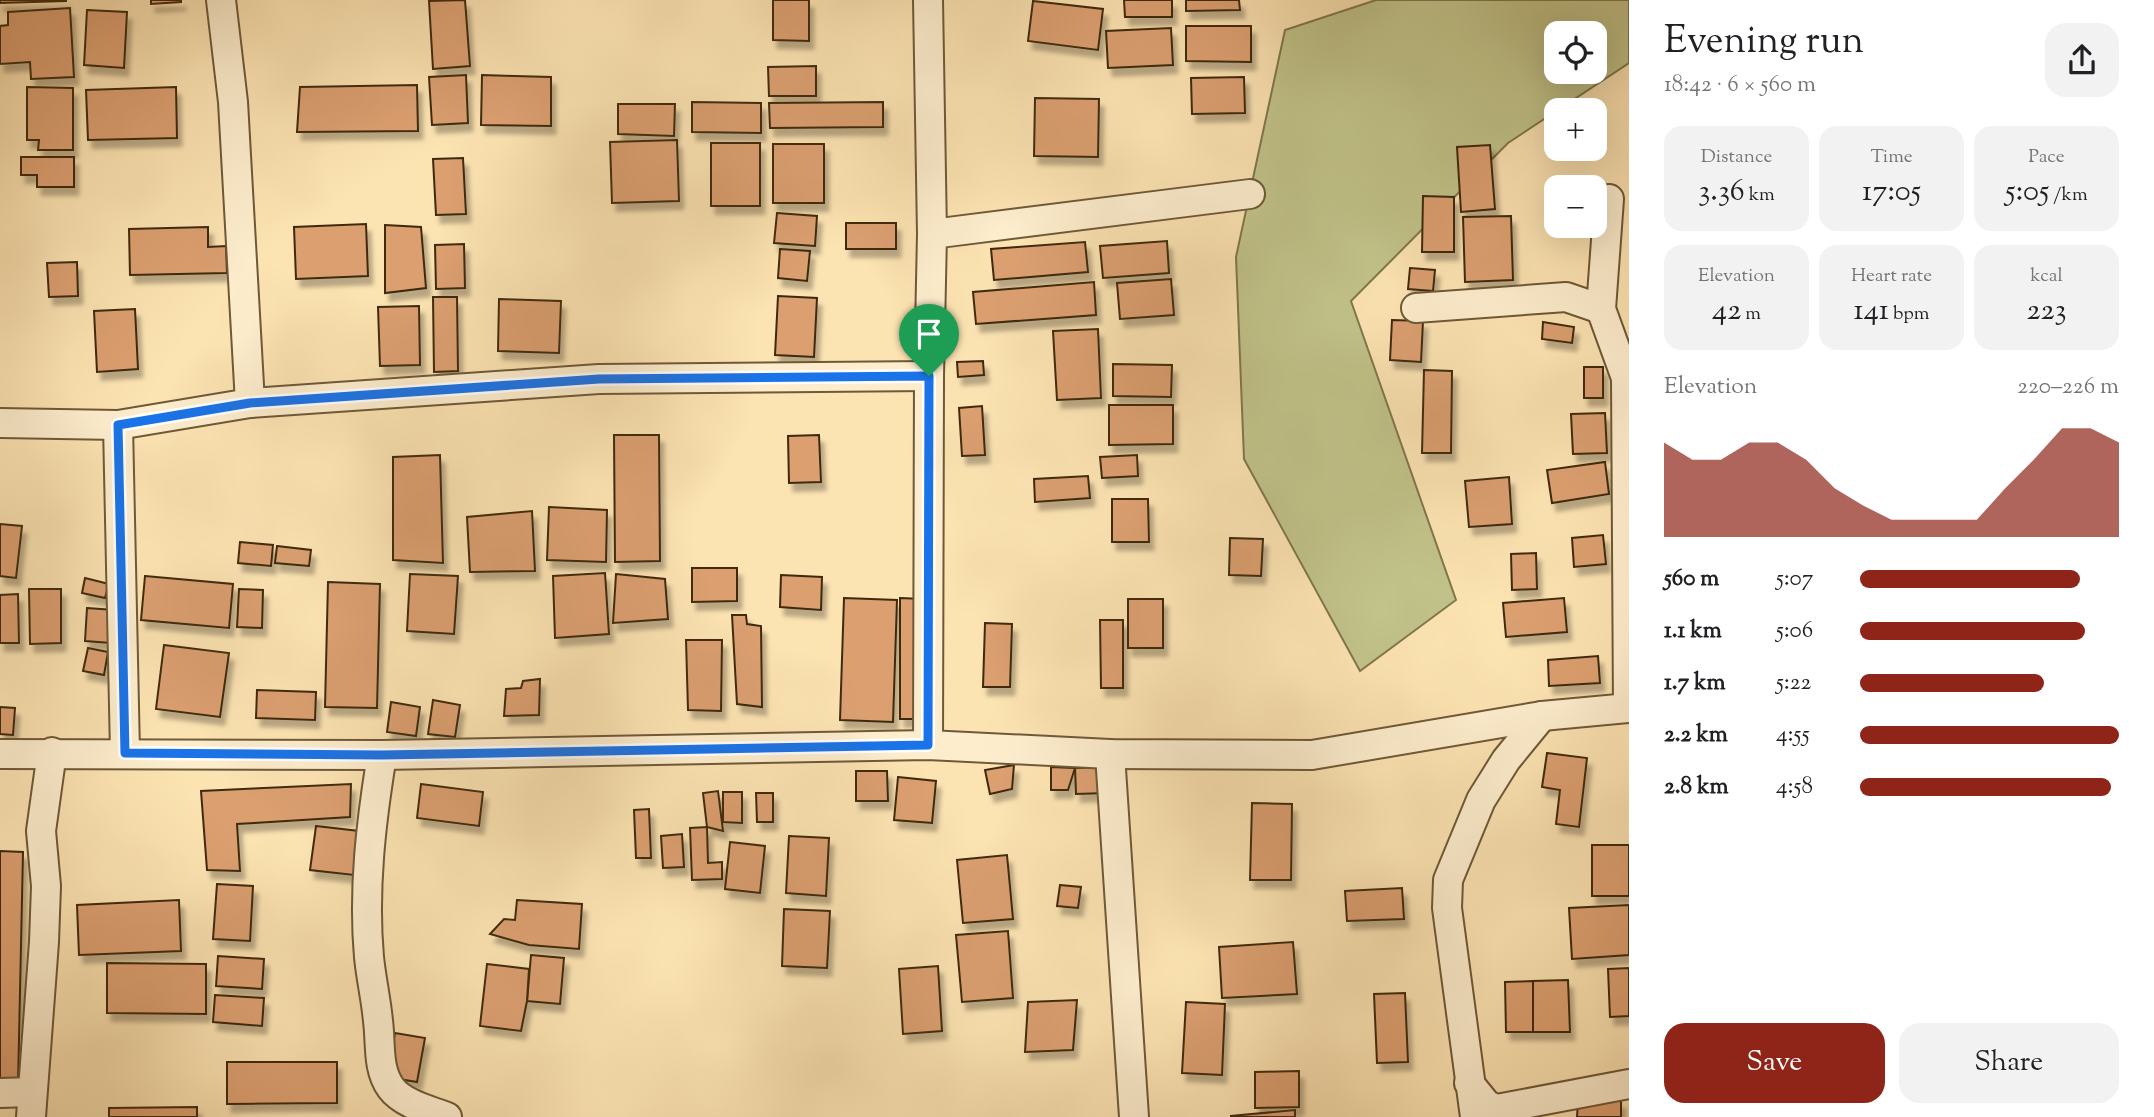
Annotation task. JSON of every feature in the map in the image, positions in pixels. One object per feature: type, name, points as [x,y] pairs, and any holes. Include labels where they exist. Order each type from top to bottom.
[{"type":"street","points":[[221,0],[233,102],[250,403]]},
{"type":"street","points":[[928,0],[932,234],[928,745]]},
{"type":"street","points":[[932,234],[1250,194]]},
{"type":"street","points":[[0,754],[52,752],[382,755],[928,745],[1110,754],[1312,755],[1542,716],[1629,708],[1628,378],[1601,309],[1609,199]]},
{"type":"street","points":[[1416,308],[1566,297],[1601,309]]},
{"type":"street","points":[[0,423],[118,425],[250,403],[599,379],[929,376]]},
{"type":"street","points":[[118,425],[125,753]]},
{"type":"street","points":[[1475,1117],[1447,908],[1448,880],[1481,800],[1506,760],[1542,716]]},
{"type":"street","points":[[0,1093],[31,1104],[45,928],[46,886],[41,831],[52,752]]},
{"type":"street","points":[[1110,754],[1134,1117]]},
{"type":"street","points":[[382,755],[372,822],[368,887],[369,957],[379,1024],[382,1071],[391,1089],[412,1104],[447,1117]]},
{"type":"street","points":[[1469,1083],[1487,1105],[1497,1110],[1629,1084]]},
{"type":"green space","points":[[1376,0],[1629,0],[1629,63],[1607,78],[1607,21],[1544,21],[1544,84],[1597,84],[1576,98],[1544,98],[1544,119],[1508,143],[1351,301],[1456,600],[1360,671],[1244,459],[1236,257],[1285,30]]},
{"type":"building","points":[[0,0],[66,0],[66,1],[0,3]]},
{"type":"building","points":[[151,0],[181,0],[181,2],[151,4]]},
{"type":"building","points":[[465,0],[470,66],[433,69],[429,1]]},
{"type":"building","points":[[773,0],[809,0],[809,41],[773,40]]},
{"type":"building","points":[[1124,0],[1172,0],[1172,17],[1125,17]]},
{"type":"building","points":[[1186,0],[1239,0],[1240,10],[1186,11]]},
{"type":"building","points":[[1033,1],[1103,9],[1098,50],[1028,41]]},
{"type":"building","points":[[70,8],[74,77],[31,79],[30,62],[0,64],[0,26],[8,25],[8,12]]},
{"type":"building","points":[[87,10],[127,12],[124,68],[84,65]]},
{"type":"building","points":[[1186,26],[1251,26],[1251,62],[1186,61]]},
{"type":"building","points":[[1171,28],[1173,65],[1108,68],[1106,31]]},
{"type":"building","points":[[816,66],[816,96],[769,96],[768,67]]},
{"type":"building","points":[[466,75],[468,123],[432,125],[429,77]]},
{"type":"building","points":[[482,75],[551,77],[551,126],[481,125]]},
{"type":"building","points":[[1244,77],[1245,113],[1192,114],[1191,78]]},
{"type":"building","points":[[417,85],[418,131],[297,132],[300,87]]},
{"type":"building","points":[[27,87],[73,88],[73,150],[38,150],[39,140],[27,140]]},
{"type":"building","points":[[176,87],[177,138],[88,140],[86,90]]},
{"type":"building","points":[[1035,98],[1099,99],[1098,157],[1034,156]]},
{"type":"building","points":[[692,102],[761,103],[761,133],[692,132]]},
{"type":"building","points":[[883,102],[883,127],[770,128],[769,103]]},
{"type":"building","points":[[618,104],[675,104],[674,136],[618,134]]},
{"type":"building","points":[[677,140],[679,201],[612,203],[610,142]]},
{"type":"building","points":[[711,143],[760,143],[760,206],[711,206]]},
{"type":"building","points":[[773,144],[824,144],[824,203],[773,203]]},
{"type":"building","points":[[1490,145],[1495,209],[1461,212],[1457,147]]},
{"type":"building","points":[[21,157],[74,157],[74,187],[37,187],[37,175],[21,175]]},
{"type":"building","points":[[463,158],[466,214],[436,215],[433,159]]},
{"type":"building","points":[[1423,196],[1454,197],[1454,252],[1422,252]]},
{"type":"building","points":[[777,213],[817,216],[815,246],[774,243]]},
{"type":"building","points":[[1511,216],[1513,280],[1465,282],[1463,217]]},
{"type":"building","points":[[846,223],[896,223],[896,249],[846,249]]},
{"type":"building","points":[[366,224],[368,276],[296,279],[294,227]]},
{"type":"building","points":[[385,225],[421,227],[426,288],[385,293]]},
{"type":"building","points":[[208,227],[208,247],[226,246],[227,273],[130,275],[129,229]]},
{"type":"building","points":[[1167,241],[1169,273],[1103,278],[1100,246]]},
{"type":"building","points":[[1085,242],[1088,272],[994,280],[991,249]]},
{"type":"building","points":[[464,244],[465,288],[436,289],[435,245]]},
{"type":"building","points":[[780,249],[810,251],[807,281],[778,278]]},
{"type":"building","points":[[77,262],[78,296],[49,297],[47,263]]},
{"type":"building","points":[[1410,268],[1435,270],[1433,291],[1408,289]]},
{"type":"building","points":[[1171,279],[1174,315],[1120,319],[1117,283]]},
{"type":"building","points":[[1094,282],[1096,315],[976,324],[973,292]]},
{"type":"building","points":[[778,296],[817,298],[814,357],[775,355]]},
{"type":"building","points":[[433,297],[457,297],[458,371],[434,372]]},
{"type":"building","points":[[499,299],[561,301],[559,353],[498,351]]},
{"type":"building","points":[[419,306],[420,365],[380,366],[378,307]]},
{"type":"building","points":[[135,309],[138,369],[97,372],[94,311]]},
{"type":"building","points":[[1392,320],[1423,321],[1421,362],[1390,360]]},
{"type":"building","points":[[1543,322],[1574,327],[1572,343],[1542,339]]},
{"type":"building","points":[[1098,329],[1101,398],[1057,400],[1053,331]]},
{"type":"building","points":[[983,361],[984,375],[958,377],[957,362]]},
{"type":"building","points":[[1113,364],[1172,365],[1171,397],[1113,396]]},
{"type":"building","points":[[1584,367],[1603,367],[1603,398],[1584,398]]},
{"type":"building","points":[[1424,370],[1452,371],[1451,453],[1422,453]]},
{"type":"building","points":[[1109,405],[1173,405],[1173,444],[1109,445]]},
{"type":"building","points":[[982,406],[985,455],[962,456],[959,408]]},
{"type":"building","points":[[1605,413],[1607,453],[1573,454],[1571,414]]},
{"type":"building","points":[[614,435],[659,435],[660,561],[615,562]]},
{"type":"building","points":[[819,435],[821,482],[789,483],[788,436]]},
{"type":"building","points":[[440,455],[443,563],[393,560],[393,457]]},
{"type":"building","points":[[1137,455],[1138,476],[1102,478],[1100,457]]},
{"type":"building","points":[[1605,462],[1609,494],[1552,503],[1547,470]]},
{"type":"building","points":[[1088,476],[1090,498],[1035,502],[1034,479]]},
{"type":"building","points":[[1509,477],[1512,524],[1469,527],[1465,481]]},
{"type":"building","points":[[1112,499],[1148,499],[1149,542],[1112,542]]},
{"type":"building","points":[[549,507],[607,510],[606,562],[547,560]]},
{"type":"building","points":[[532,511],[535,571],[470,572],[467,517]]},
{"type":"building","points":[[0,524],[22,526],[16,578],[0,576]]},
{"type":"building","points":[[1603,535],[1606,564],[1574,567],[1572,538]]},
{"type":"building","points":[[1230,538],[1263,539],[1261,576],[1229,575]]},
{"type":"building","points":[[240,542],[273,545],[271,566],[238,563]]},
{"type":"building","points":[[277,546],[311,550],[309,566],[275,563]]},
{"type":"building","points":[[1536,553],[1537,589],[1512,590],[1511,554]]},
{"type":"building","points":[[692,568],[737,568],[737,601],[692,602]]},
{"type":"building","points":[[605,573],[609,634],[555,638],[553,576]]},
{"type":"building","points":[[410,574],[458,576],[454,634],[407,631]]},
{"type":"building","points":[[616,574],[665,579],[668,619],[613,623]]},
{"type":"building","points":[[781,575],[822,577],[821,610],[780,607]]},
{"type":"building","points":[[145,576],[233,584],[229,628],[141,620]]},
{"type":"building","points":[[85,578],[109,584],[105,598],[82,593]]},
{"type":"building","points":[[328,582],[380,584],[377,708],[325,707]]},
{"type":"building","points":[[29,589],[61,589],[61,643],[30,644]]},
{"type":"building","points":[[239,589],[263,590],[262,628],[237,627]]},
{"type":"building","points":[[18,594],[19,643],[0,643],[0,595]]},
{"type":"building","points":[[844,598],[897,600],[893,722],[840,720]]},
{"type":"building","points":[[900,598],[923,599],[922,719],[900,719]]},
{"type":"building","points":[[1564,598],[1567,632],[1506,637],[1503,603]]},
{"type":"building","points":[[1128,599],[1163,599],[1163,648],[1128,648]]},
{"type":"building","points":[[87,608],[114,610],[111,643],[85,641]]},
{"type":"building","points":[[732,615],[746,615],[747,624],[761,626],[762,707],[737,704]]},
{"type":"building","points":[[1100,620],[1123,620],[1123,688],[1101,688]]},
{"type":"building","points":[[985,623],[1012,624],[1010,687],[983,687]]},
{"type":"building","points":[[686,640],[722,640],[721,711],[688,710]]},
{"type":"building","points":[[164,645],[229,653],[220,717],[156,709]]},
{"type":"building","points":[[88,648],[108,652],[104,675],[83,671]]},
{"type":"building","points":[[1598,656],[1600,683],[1549,686],[1548,660]]},
{"type":"building","points":[[540,679],[539,715],[504,716],[506,689],[521,688],[523,681]]},
{"type":"building","points":[[257,690],[316,692],[315,720],[256,718]]},
{"type":"building","points":[[433,700],[460,705],[455,737],[428,734]]},
{"type":"building","points":[[391,702],[420,707],[416,736],[387,732]]},
{"type":"building","points":[[0,707],[15,708],[13,735],[0,734]]},
{"type":"building","points":[[1547,753],[1587,758],[1579,827],[1556,824],[1560,790],[1542,787]]},
{"type":"building","points":[[1014,765],[1012,789],[990,794],[985,770]]},
{"type":"building","points":[[1051,767],[1075,768],[1068,790],[1051,790]]},
{"type":"building","points":[[1105,767],[1106,793],[1076,794],[1075,768]]},
{"type":"building","points":[[856,771],[887,771],[888,801],[856,801]]},
{"type":"building","points":[[898,777],[936,781],[932,823],[894,820]]},
{"type":"building","points":[[351,784],[350,817],[237,824],[240,871],[207,870],[201,791]]},
{"type":"building","points":[[421,784],[483,792],[479,826],[417,818]]},
{"type":"building","points":[[718,791],[723,831],[707,827],[703,793]]},
{"type":"building","points":[[723,792],[742,792],[742,823],[723,822]]},
{"type":"building","points":[[756,793],[773,793],[773,822],[757,822]]},
{"type":"building","points":[[1252,803],[1292,804],[1291,880],[1250,880]]},
{"type":"building","points":[[649,809],[651,858],[636,858],[634,810]]},
{"type":"building","points":[[316,826],[359,831],[354,875],[310,870]]},
{"type":"building","points":[[707,827],[708,863],[722,862],[722,879],[692,880],[690,828]]},
{"type":"building","points":[[682,834],[684,867],[663,868],[661,836]]},
{"type":"building","points":[[789,836],[829,838],[826,896],[786,893]]},
{"type":"building","points":[[730,842],[765,846],[760,893],[725,889]]},
{"type":"building","points":[[1592,845],[1629,845],[1629,896],[1592,896]]},
{"type":"building","points":[[0,851],[23,852],[18,1085],[0,1085]]},
{"type":"building","points":[[1007,855],[1013,919],[963,923],[957,860]]},
{"type":"building","points":[[217,884],[253,886],[250,941],[213,939]]},
{"type":"building","points":[[1060,885],[1081,887],[1078,908],[1057,906]]},
{"type":"building","points":[[1402,888],[1404,919],[1347,921],[1345,891]]},
{"type":"building","points":[[179,900],[181,951],[79,955],[77,905]]},
{"type":"building","points":[[517,900],[582,904],[579,949],[529,945],[490,934],[504,919],[515,920]]},
{"type":"building","points":[[1629,905],[1629,955],[1572,959],[1569,908]]},
{"type":"building","points":[[784,909],[830,911],[827,968],[782,966]]},
{"type":"building","points":[[1008,931],[1013,998],[962,1002],[956,935]]},
{"type":"building","points":[[1293,942],[1297,994],[1222,998],[1219,947]]},
{"type":"building","points":[[531,955],[564,958],[560,1004],[527,1001]]},
{"type":"building","points":[[218,956],[264,959],[262,989],[216,986]]},
{"type":"building","points":[[107,963],[206,964],[206,1014],[107,1013]]},
{"type":"building","points":[[487,964],[529,969],[527,1001],[521,1031],[480,1026]]},
{"type":"building","points":[[938,966],[942,1031],[903,1034],[899,969]]},
{"type":"building","points":[[1629,968],[1629,1016],[1610,1017],[1608,969]]},
{"type":"building","points":[[1568,980],[1570,1032],[1533,1032],[1533,981]]},
{"type":"building","points":[[1533,981],[1533,1032],[1506,1032],[1505,982]]},
{"type":"building","points":[[1405,993],[1408,1062],[1377,1063],[1374,994]]},
{"type":"building","points":[[215,995],[264,998],[262,1026],[213,1022]]},
{"type":"building","points":[[1077,1000],[1073,1050],[1025,1052],[1028,1002]]},
{"type":"building","points":[[1186,1002],[1225,1004],[1222,1075],[1182,1073]]},
{"type":"building","points":[[395,1033],[425,1038],[417,1082],[387,1077]]},
{"type":"building","points":[[227,1062],[337,1062],[337,1103],[227,1104]]},
{"type":"building","points":[[1299,1071],[1299,1107],[1255,1108],[1255,1072]]},
{"type":"building","points":[[1578,1100],[1621,1101],[1621,1117],[1577,1117]]},
{"type":"building","points":[[197,1107],[197,1117],[109,1117],[109,1108]]},
{"type":"building","points":[[1295,1110],[1295,1117],[1231,1117],[1231,1116]]},
{"type":"route","points":[[929,376],[928,745],[382,755],[125,753],[118,425],[250,403],[599,379],[929,376]]}]
